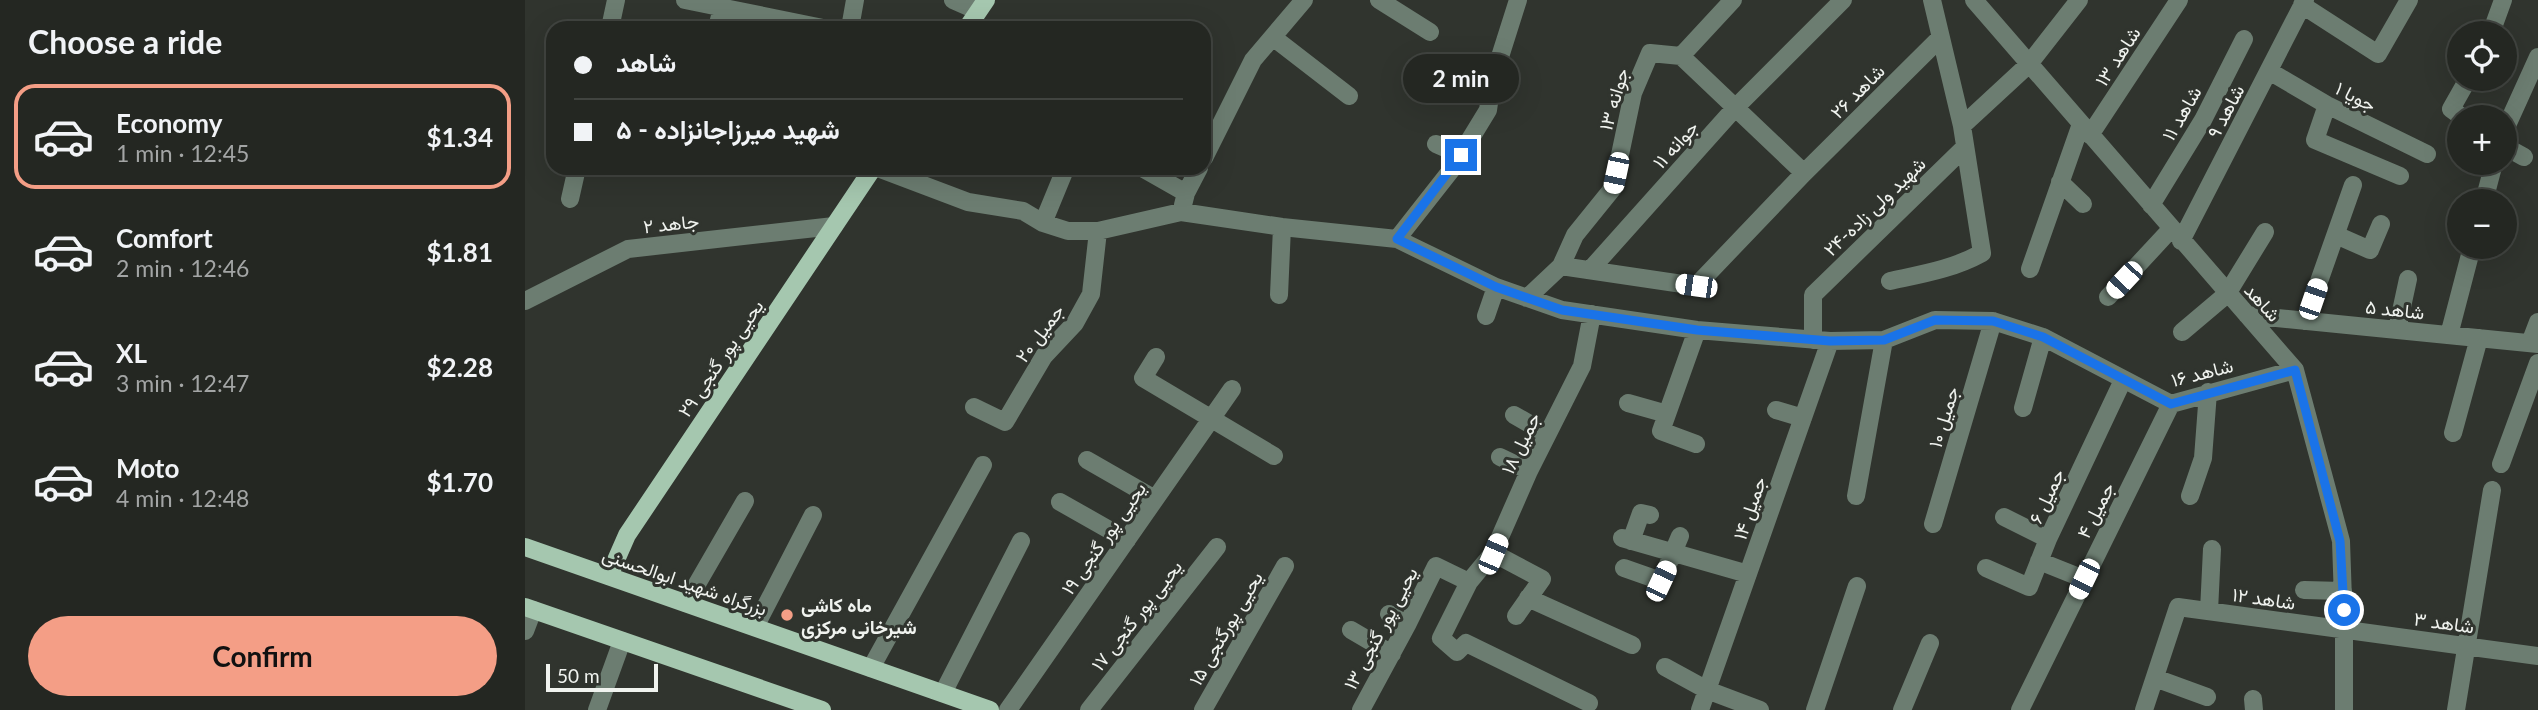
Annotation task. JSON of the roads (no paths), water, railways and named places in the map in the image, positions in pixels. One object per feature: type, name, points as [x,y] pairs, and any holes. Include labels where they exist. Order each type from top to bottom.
[{"type":"main road","points":[[972,21],[982,6]]},
{"type":"main road","name":"یحیی پور گنجی ۲۹","points":[[609,576],[627,535],[870,175]]},
{"type":"main road","name":"بزرگراه شهید ابوالحسنی","points":[[525,547],[990,710]]},
{"type":"main road","points":[[529,609],[622,641],[785,704],[822,710]]},
{"type":"street","points":[[612,21],[616,0]]},
{"type":"street","points":[[685,0],[734,6],[793,21]]},
{"type":"street","points":[[851,21],[855,0]]},
{"type":"street","points":[[953,0],[982,6]]},
{"type":"street","points":[[1211,144],[1253,60],[1304,0]]},
{"type":"street","points":[[1379,0],[1430,32]]},
{"type":"street","points":[[1397,239],[1461,155],[1488,110],[1492,82],[1518,0]]},
{"type":"street","points":[[1733,0],[1681,56],[1804,173]]},
{"type":"street","name":"جوانه ۱۱","points":[[1590,270],[1735,108],[1843,0]]},
{"type":"street","points":[[1890,281],[1943,270],[1982,253],[1962,126],[1932,0]]},
{"type":"street","name":"شاهد","points":[[1974,0],[2295,370],[2340,541],[2344,710]]},
{"type":"street","points":[[1962,126],[2029,64],[2079,0]]},
{"type":"street","name":"شاهد ۱۳","points":[[2030,270],[2060,182],[2085,130],[2179,0]]},
{"type":"street","points":[[2303,3],[2378,54],[2409,0]]},
{"type":"street","points":[[2495,21],[2503,0]]},
{"type":"street","name":"شاهد ۹","points":[[2108,297],[2176,235],[2269,71],[2303,3]]},
{"type":"street","points":[[722,21],[734,6]]},
{"type":"street","points":[[1274,38],[1349,96]]},
{"type":"street","name":"شاهد ۲۶","points":[[1590,270],[1696,286],[1939,38]]},
{"type":"street","name":"شاهد ۱۱","points":[[2151,205],[2203,120],[2244,40]]},
{"type":"street","name":"جوانه ۱۳","points":[[1562,266],[1575,235],[1613,188],[1633,93],[1650,53],[1681,56]]},
{"type":"street","points":[[2516,105],[2538,57]]},
{"type":"street","name":"جویا ۱","points":[[2269,71],[2327,105],[2427,154]]},
{"type":"street","points":[[2327,105],[2315,140],[2400,176]]},
{"type":"street","points":[[1436,144],[1461,155]]},
{"type":"street","name":"شهید ولی زاده-۲۴","points":[[1813,295],[1964,148]]},
{"type":"street","points":[[2517,153],[2524,157]]},
{"type":"street","points":[[570,199],[575,175]]},
{"type":"street","points":[[894,175],[968,202],[1023,211],[1043,223],[1067,231],[1098,231],[1181,212],[1282,227],[1397,239],[1496,287],[1562,310],[1697,330],[1821,340],[1884,340],[1856,496]]},
{"type":"street","points":[[1043,223],[1063,175]]},
{"type":"street","points":[[1154,175],[1186,193]]},
{"type":"street","points":[[1181,212],[1186,193],[1195,175]]},
{"type":"street","points":[[2060,182],[2083,204]]},
{"type":"street","points":[[2305,321],[2353,185]]},
{"type":"street","points":[[2336,235],[2370,250],[2381,223]]},
{"type":"street","name":"جاهد ۲","points":[[525,301],[628,249],[834,226]]},
{"type":"street","points":[[1279,295],[1282,227]]},
{"type":"street","name":"جمیل ۲۰","points":[[974,407],[1005,422],[1044,356],[1075,323],[1091,294],[1098,231]]},
{"type":"street","points":[[2182,332],[2227,294],[2265,232]]},
{"type":"street","points":[[2449,335],[2469,259]]},
{"type":"street","points":[[1527,298],[1562,266],[1590,270]]},
{"type":"street","points":[[2397,330],[2408,279]]},
{"type":"street","points":[[1486,316],[1496,287]]},
{"type":"street","name":"جمیل ۱۴","points":[[1700,710],[1803,418],[1821,340],[1813,295]]},
{"type":"street","name":"جمیل ۱۸","points":[[1589,703],[1466,643],[1457,652],[1441,638],[1469,582],[1493,554],[1529,471],[1582,366],[1592,314]]},
{"type":"street","name":"شاهد ۵","points":[[2247,315],[2534,344]]},
{"type":"street","name":"شاهد ۱۶","points":[[1884,340],[1935,320],[1993,321],[2043,337],[2171,404],[2295,370]]},
{"type":"street","name":"جمیل ۱۰","points":[[1933,524],[1993,321]]},
{"type":"street","points":[[2534,344],[2538,322]]},
{"type":"street","points":[[1696,444],[1661,431],[1697,330]]},
{"type":"street","points":[[2023,408],[2043,337]]},
{"type":"street","points":[[2453,433],[2479,338]]},
{"type":"street","points":[[1156,357],[1143,378],[1273,456]]},
{"type":"street","points":[[2501,464],[2538,363]]},
{"type":"street","name":"جمیل ۶","points":[[1986,568],[2029,587],[2123,380]]},
{"type":"street","name":"یحیی پور گنجی ۱۹","points":[[1008,710],[1231,389]]},
{"type":"street","points":[[2190,496],[2203,458],[2208,392]]},
{"type":"street","points":[[1628,403],[1667,415]]},
{"type":"street","name":"جمیل ۴","points":[[2020,710],[2171,404]]},
{"type":"street","points":[[1776,410],[1803,418]]},
{"type":"street","points":[[1514,415],[1548,434]]},
{"type":"street","points":[[1500,457],[1529,471]]},
{"type":"street","points":[[1087,460],[1155,499]]},
{"type":"street","points":[[871,668],[982,465]]},
{"type":"street","points":[[2456,710],[2492,490]]},
{"type":"street","points":[[686,603],[745,500]]},
{"type":"street","points":[[1060,502],[1127,540]]},
{"type":"street","points":[[1650,514],[1641,513],[1626,540],[1677,545],[1748,574]]},
{"type":"street","points":[[755,628],[813,515]]},
{"type":"street","points":[[2004,517],[2049,538]]},
{"type":"street","points":[[943,694],[1021,541]]},
{"type":"street","points":[[1624,568],[1661,581],[1677,545]]},
{"type":"street","name":"یحیی پور گنجی ۱۷","points":[[1089,710],[1217,547]]},
{"type":"street","points":[[2209,611],[2212,549]]},
{"type":"street","points":[[1493,554],[1542,579],[1516,616]]},
{"type":"street","points":[[2039,561],[2084,579]]},
{"type":"street","name":"یحیی پورگنجی ۱۵","points":[[1203,710],[1285,566]]},
{"type":"street","name":"یحیی پور گنجی ۱۳","points":[[1361,710],[1436,566],[1469,582]]},
{"type":"street","points":[[1815,710],[1857,586]]},
{"type":"street","points":[[2304,590],[2343,591]]},
{"type":"street","points":[[1528,598],[1632,645]]},
{"type":"street","name":"شاهد ۱۲","points":[[2155,678],[2178,607],[2344,630]]},
{"type":"street","points":[[525,631],[529,609]]},
{"type":"street","points":[[1389,614],[1407,625]]},
{"type":"street","points":[[1351,630],[1392,653]]},
{"type":"street","name":"شاهد ۳","points":[[2344,630],[2538,656]]},
{"type":"street","points":[[597,710],[622,641]]},
{"type":"street","points":[[1902,710],[1930,643]]},
{"type":"street","points":[[1665,667],[1707,690],[1760,710]]},
{"type":"street","points":[[2144,710],[2155,678],[2207,697]]},
{"type":"place","name":"ماه کاشی شیرخانی مرکزی","points":[[787,615]]}]
